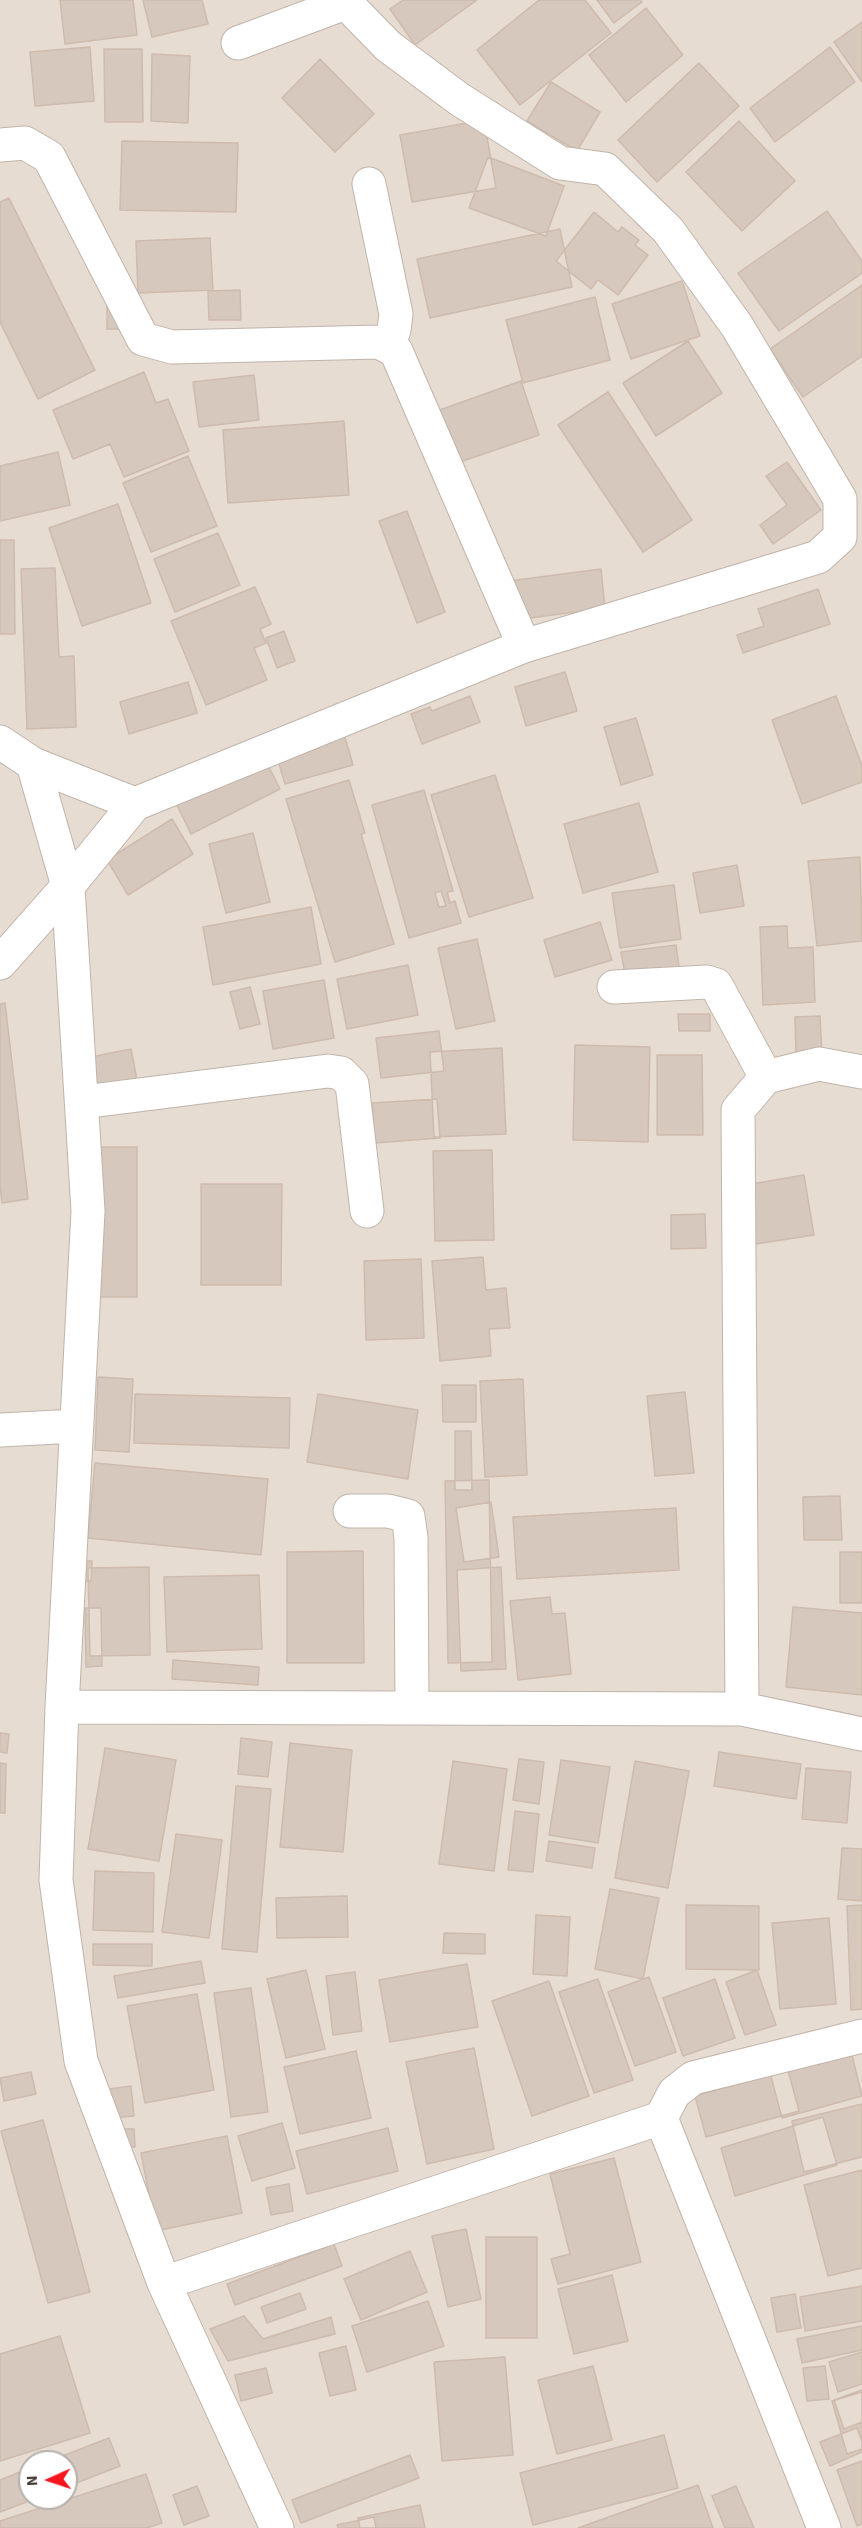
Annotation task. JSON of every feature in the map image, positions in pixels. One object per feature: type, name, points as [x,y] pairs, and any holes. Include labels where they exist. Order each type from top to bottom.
[{"type":"street","points":[[0,963],[68,886],[135,804],[524,646],[818,557],[851,533],[840,499],[737,326],[668,230],[605,169],[560,163],[459,99],[388,45],[344,1],[238,43]]},
{"type":"street","points":[[0,145],[25,143],[50,157],[143,339],[172,346],[380,342],[396,351],[524,646]]},
{"type":"street","points":[[369,184],[396,314],[394,330],[388,345]]},
{"type":"street","points":[[0,742],[33,764],[135,804]]},
{"type":"street","points":[[33,764],[68,886],[88,1211],[62,1707],[56,1880],[81,2061],[164,2283],[276,2528]]},
{"type":"street","points":[[614,987],[707,982],[716,985],[766,1077]]},
{"type":"street","points":[[742,1709],[738,1110],[766,1077],[819,1064],[862,1072]]},
{"type":"street","points":[[83,1102],[328,1071],[341,1073],[352,1084],[367,1211]]},
{"type":"street","points":[[0,1430],[76,1426]]},
{"type":"street","points":[[350,1511],[388,1511],[408,1516],[411,1538],[412,1708]]},
{"type":"street","points":[[62,1707],[742,1709],[862,1734]]},
{"type":"street","points":[[164,2283],[661,2118],[674,2093],[693,2078],[862,2036]]},
{"type":"street","points":[[661,2118],[824,2528]]},
{"type":"shaded area","points":[[0,0],[862,0],[862,2528],[0,2528]]},
{"type":"building","points":[[60,0],[133,0],[137,35],[65,44]]},
{"type":"building","points":[[143,0],[202,0],[208,24],[152,37]]},
{"type":"building","points":[[403,0],[477,0],[415,45],[390,9]]},
{"type":"building","points":[[539,0],[585,0],[611,33],[520,105],[477,50]]},
{"type":"building","points":[[597,0],[640,0],[642,2],[614,23]]},
{"type":"building","points":[[646,8],[683,55],[626,102],[589,55]]},
{"type":"building","points":[[862,22],[862,82],[834,42]]},
{"type":"building","points":[[90,47],[94,101],[35,106],[30,52]]},
{"type":"building","points":[[830,47],[855,82],[775,142],[750,108]]},
{"type":"building","points":[[104,49],[142,49],[143,122],[105,122]]},
{"type":"building","points":[[152,54],[190,56],[188,123],[151,121]]},
{"type":"building","points":[[320,59],[374,114],[335,152],[282,98]]},
{"type":"building","points":[[699,63],[739,106],[657,182],[618,140]]},
{"type":"building","points":[[551,82],[600,112],[577,151],[527,121]]},
{"type":"building","points":[[484,120],[496,188],[412,202],[400,135]]},
{"type":"building","points":[[739,121],[795,181],[742,231],[686,172]]},
{"type":"building","points":[[122,141],[238,143],[236,212],[120,210]]},
{"type":"building","points":[[488,157],[564,186],[546,236],[469,208]]},
{"type":"building","points":[[9,198],[95,370],[38,399],[0,322],[0,202]]},
{"type":"building","points":[[827,211],[862,261],[862,273],[779,331],[738,273]]},
{"type":"building","points":[[594,212],[618,232],[622,227],[639,240],[635,245],[648,255],[618,295],[598,280],[591,289],[556,261]]},
{"type":"building","points":[[560,229],[572,287],[430,318],[417,259]]},
{"type":"building","points":[[210,238],[213,290],[138,293],[136,241]]},
{"type":"building","points":[[682,281],[700,336],[631,359],[612,304]]},
{"type":"building","points":[[862,285],[862,356],[803,397],[770,349]]},
{"type":"building","points":[[240,290],[241,320],[209,320],[208,291]]},
{"type":"building","points":[[595,297],[610,360],[523,383],[506,320]]},
{"type":"building","points":[[107,304],[120,329],[107,329]]},
{"type":"building","points":[[688,341],[722,393],[656,436],[623,383]]},
{"type":"building","points":[[144,372],[156,403],[168,399],[189,451],[124,477],[110,444],[73,459],[53,410]]},
{"type":"building","points":[[254,375],[259,420],[199,427],[193,382]]},
{"type":"building","points":[[521,381],[539,435],[451,465],[434,412]]},
{"type":"building","points":[[608,392],[692,520],[643,552],[558,425]]},
{"type":"building","points":[[344,421],[349,495],[228,503],[223,430]]},
{"type":"building","points":[[58,452],[70,505],[0,521],[0,466]]},
{"type":"building","points":[[188,456],[217,526],[151,552],[123,483]]},
{"type":"building","points":[[787,462],[821,510],[773,544],[760,525],[787,505],[766,476]]},
{"type":"building","points":[[118,504],[151,603],[82,626],[49,528]]},
{"type":"building","points":[[407,511],[445,612],[417,623],[379,521]]},
{"type":"building","points":[[218,533],[240,585],[175,612],[154,559]]},
{"type":"building","points":[[0,540],[14,540],[15,634],[0,634]]},
{"type":"building","points":[[55,568],[59,657],[74,656],[76,727],[27,729],[21,569]]},
{"type":"building","points":[[601,569],[605,608],[515,620],[509,581]]},
{"type":"building","points":[[255,587],[271,624],[260,629],[266,643],[254,648],[267,680],[206,705],[171,621]]},
{"type":"building","points":[[818,589],[830,624],[743,653],[737,635],[764,626],[758,609]]},
{"type":"building","points":[[284,631],[295,661],[277,668],[266,638]]},
{"type":"building","points":[[565,672],[577,711],[526,726],[515,687]]},
{"type":"building","points":[[188,682],[197,713],[129,734],[120,702]]},
{"type":"building","points":[[470,696],[480,722],[422,744],[411,714],[430,707],[432,711]]},
{"type":"building","points":[[836,696],[862,766],[862,782],[802,804],[772,720]]},
{"type":"building","points":[[636,718],[653,775],[621,785],[604,727]]},
{"type":"building","points":[[344,734],[353,765],[285,784],[276,754]]},
{"type":"building","points":[[263,755],[280,789],[191,834],[174,799]]},
{"type":"building","points":[[495,775],[533,898],[469,917],[431,795]]},
{"type":"building","points":[[349,780],[365,833],[361,834],[394,944],[335,962],[286,799]]},
{"type":"building","points":[[424,790],[453,891],[447,892],[450,903],[455,901],[461,923],[409,938],[372,805]],"holes":[[[441,891],[446,906],[439,907],[435,893]]]},
{"type":"building","points":[[639,803],[658,872],[583,893],[564,824]]},
{"type":"building","points":[[172,819],[193,854],[128,895],[107,860]]},
{"type":"building","points":[[253,833],[270,902],[226,913],[209,844]]},
{"type":"building","points":[[860,857],[862,941],[817,946],[808,861]]},
{"type":"building","points":[[737,865],[744,906],[700,913],[693,873]]},
{"type":"building","points":[[674,885],[681,939],[620,948],[612,893]]},
{"type":"building","points":[[311,907],[321,964],[213,985],[203,927]]},
{"type":"building","points":[[600,922],[612,960],[555,977],[544,940]]},
{"type":"building","points":[[787,926],[788,948],[813,947],[815,1002],[763,1005],[760,927]]},
{"type":"building","points":[[477,939],[495,1021],[456,1029],[438,948]]},
{"type":"building","points":[[676,945],[679,967],[625,974],[621,952]]},
{"type":"building","points":[[408,965],[418,1015],[347,1029],[337,979]]},
{"type":"building","points":[[324,980],[334,1038],[273,1049],[263,991]]},
{"type":"building","points":[[250,987],[260,1024],[240,1029],[230,992]]},
{"type":"building","points":[[5,1003],[28,1199],[2,1203],[0,1186],[0,1004]]},
{"type":"building","points":[[678,1014],[710,1014],[710,1031],[679,1031]]},
{"type":"building","points":[[820,1016],[822,1054],[796,1054],[795,1017]]},
{"type":"building","points":[[439,1031],[444,1071],[381,1078],[376,1038]]},
{"type":"building","points":[[575,1045],[650,1047],[648,1142],[573,1140]]},
{"type":"building","points":[[502,1048],[506,1134],[434,1137],[430,1052]]},
{"type":"building","points":[[131,1049],[138,1085],[94,1093],[86,1058]]},
{"type":"building","points":[[657,1055],[702,1055],[703,1135],[657,1135]]},
{"type":"building","points":[[437,1099],[440,1138],[375,1143],[372,1103]]},
{"type":"building","points":[[95,1147],[137,1147],[137,1297],[96,1297]]},
{"type":"building","points":[[492,1150],[494,1240],[435,1241],[433,1151]]},
{"type":"building","points":[[804,1175],[814,1235],[756,1244],[746,1185]]},
{"type":"building","points":[[201,1184],[282,1184],[281,1285],[201,1285]]},
{"type":"building","points":[[705,1214],[706,1248],[671,1249],[671,1215]]},
{"type":"building","points":[[483,1257],[486,1290],[506,1288],[510,1328],[489,1329],[491,1356],[440,1361],[432,1261]]},
{"type":"building","points":[[421,1259],[424,1338],[366,1340],[364,1261]]},
{"type":"building","points":[[98,1377],[133,1379],[129,1452],[95,1450]]},
{"type":"building","points":[[523,1379],[527,1475],[485,1477],[480,1381]]},
{"type":"building","points":[[442,1385],[476,1385],[476,1422],[443,1422]]},
{"type":"building","points":[[685,1392],[694,1473],[655,1476],[647,1396]]},
{"type":"building","points":[[135,1394],[290,1398],[289,1448],[134,1443]]},
{"type":"building","points":[[318,1394],[418,1410],[408,1479],[307,1462]]},
{"type":"building","points":[[455,1431],[471,1431],[472,1490],[455,1490]]},
{"type":"building","points":[[95,1463],[268,1479],[261,1555],[88,1538]]},
{"type":"building","points":[[489,1480],[492,1662],[448,1663],[445,1481]]},
{"type":"building","points":[[840,1496],[842,1540],[804,1540],[803,1497]]},
{"type":"building","points":[[491,1502],[499,1557],[464,1562],[456,1508]]},
{"type":"building","points":[[676,1508],[679,1570],[517,1579],[513,1517]]},
{"type":"building","points":[[363,1551],[364,1663],[287,1663],[287,1552]]},
{"type":"building","points":[[840,1552],[862,1552],[862,1603],[840,1603]]},
{"type":"building","points":[[76,1561],[92,1561],[91,1581],[76,1581]]},
{"type":"building","points":[[149,1567],[150,1655],[90,1656],[88,1568]]},
{"type":"building","points":[[501,1567],[506,1669],[461,1671],[457,1570]]},
{"type":"building","points":[[259,1575],[262,1649],[167,1652],[164,1577]]},
{"type":"building","points":[[550,1597],[552,1614],[565,1613],[571,1674],[518,1680],[510,1601]]},
{"type":"building","points":[[793,1607],[862,1613],[862,1695],[786,1687]]},
{"type":"building","points":[[85,1608],[101,1608],[102,1666],[86,1667]]},
{"type":"building","points":[[173,1660],[259,1667],[258,1685],[172,1679]]},
{"type":"building","points":[[0,1733],[9,1734],[7,1753],[0,1752]]},
{"type":"building","points":[[241,1738],[272,1742],[268,1777],[238,1774]]},
{"type":"building","points":[[290,1743],[352,1750],[343,1852],[280,1847]]},
{"type":"building","points":[[105,1748],[176,1760],[159,1861],[88,1849]]},
{"type":"building","points":[[719,1752],[801,1764],[796,1799],[714,1786]]},
{"type":"building","points":[[519,1759],[544,1762],[539,1804],[513,1800]]},
{"type":"building","points":[[561,1760],[610,1767],[598,1843],[549,1835]]},
{"type":"building","points":[[453,1761],[507,1769],[494,1871],[439,1864]]},
{"type":"building","points":[[635,1761],[689,1771],[668,1888],[615,1878]]},
{"type":"building","points":[[0,1763],[6,1764],[5,1813],[0,1813]]},
{"type":"building","points":[[806,1768],[851,1772],[847,1823],[802,1819]]},
{"type":"building","points":[[236,1786],[271,1789],[257,1952],[222,1949]]},
{"type":"building","points":[[515,1811],[539,1814],[533,1872],[508,1870]]},
{"type":"building","points":[[176,1834],[222,1840],[209,1938],[162,1932]]},
{"type":"building","points":[[549,1841],[595,1848],[592,1868],[546,1861]]},
{"type":"building","points":[[842,1848],[862,1849],[862,1901],[838,1899]]},
{"type":"building","points":[[95,1871],[154,1873],[153,1932],[93,1930]]},
{"type":"building","points":[[610,1889],[659,1898],[643,1979],[595,1969]]},
{"type":"building","points":[[347,1896],[348,1937],[277,1938],[276,1898]]},
{"type":"building","points":[[686,1905],[759,1906],[759,1970],[686,1969]]},
{"type":"building","points":[[862,1905],[862,2009],[851,2010],[847,1906]]},
{"type":"building","points":[[536,1915],[570,1917],[567,1976],[533,1974]]},
{"type":"building","points":[[829,1918],[836,2004],[780,2009],[772,1923]]},
{"type":"building","points":[[444,1933],[485,1934],[485,1954],[443,1953]]},
{"type":"building","points":[[93,1944],[152,1944],[152,1966],[93,1965]]},
{"type":"building","points":[[201,1961],[205,1983],[118,1998],[114,1976]]},
{"type":"building","points":[[467,1964],[478,2027],[390,2042],[379,1980]]},
{"type":"building","points":[[306,1970],[325,2049],[286,2058],[267,1979]]},
{"type":"building","points":[[757,1970],[776,2025],[745,2035],[726,1982]]},
{"type":"building","points":[[355,1972],[362,2031],[333,2035],[326,1976]]},
{"type":"building","points":[[649,1977],[676,2052],[635,2066],[608,1992]]},
{"type":"building","points":[[598,1979],[633,2080],[594,2093],[559,1992]]},
{"type":"building","points":[[715,1979],[735,2038],[683,2056],[663,1998]]},
{"type":"building","points":[[549,1981],[589,2096],[532,2116],[492,2001]]},
{"type":"building","points":[[251,1988],[268,2112],[231,2117],[214,1993]]},
{"type":"building","points":[[197,1994],[214,2090],[145,2103],[127,2006]]},
{"type":"building","points":[[850,2047],[862,2096],[782,2118],[769,2069]]},
{"type":"building","points":[[474,2048],[494,2149],[427,2164],[406,2062]]},
{"type":"building","points":[[356,2051],[371,2118],[300,2134],[284,2067]]},
{"type":"building","points":[[788,2070],[799,2111],[706,2137],[695,2096]]},
{"type":"building","points":[[31,2072],[36,2094],[4,2101],[0,2078]]},
{"type":"building","points":[[131,2086],[134,2116],[112,2118],[109,2089]]},
{"type":"building","points":[[862,2104],[862,2157],[804,2172],[792,2121]]},
{"type":"building","points":[[823,2117],[837,2165],[735,2196],[721,2148]]},
{"type":"building","points":[[43,2120],[90,2292],[48,2303],[1,2131]]},
{"type":"building","points":[[282,2123],[295,2168],[252,2181],[238,2136]]},
{"type":"building","points":[[388,2128],[398,2171],[307,2194],[296,2151]]},
{"type":"building","points":[[118,2129],[134,2129],[135,2147],[118,2146]]},
{"type":"building","points":[[227,2136],[242,2213],[156,2231],[141,2153]]},
{"type":"building","points":[[614,2158],[641,2262],[558,2284],[551,2259],[570,2254],[550,2174]]},
{"type":"building","points":[[862,2170],[862,2268],[828,2276],[804,2185]]},
{"type":"building","points":[[289,2184],[293,2211],[271,2215],[266,2188]]},
{"type":"building","points":[[466,2229],[481,2299],[448,2307],[432,2236]]},
{"type":"building","points":[[486,2237],[537,2237],[537,2338],[486,2338]]},
{"type":"building","points":[[334,2244],[342,2266],[235,2305],[227,2284]]},
{"type":"building","points":[[410,2251],[427,2292],[361,2320],[344,2279]]},
{"type":"building","points":[[612,2275],[628,2341],[574,2354],[558,2289]]},
{"type":"building","points":[[862,2286],[862,2321],[805,2331],[800,2297]]},
{"type":"building","points":[[300,2293],[306,2309],[267,2323],[261,2307]]},
{"type":"building","points":[[795,2294],[801,2328],[777,2332],[771,2298]]},
{"type":"building","points":[[428,2301],[444,2346],[367,2372],[352,2326]]},
{"type":"building","points":[[244,2316],[263,2339],[331,2317],[335,2334],[228,2361],[210,2329]]},
{"type":"building","points":[[862,2326],[862,2350],[802,2363],[797,2339]]},
{"type":"building","points":[[60,2336],[90,2433],[35,2450],[18,2450],[18,2455],[0,2461],[0,2354]]},
{"type":"building","points":[[346,2346],[356,2390],[330,2396],[319,2353]]},
{"type":"building","points":[[862,2352],[862,2384],[838,2392],[829,2362]]},
{"type":"building","points":[[505,2357],[513,2455],[442,2461],[434,2362]]},
{"type":"building","points":[[593,2366],[612,2440],[557,2454],[538,2380]]},
{"type":"building","points":[[825,2366],[829,2399],[807,2401],[803,2368]]},
{"type":"building","points":[[266,2368],[272,2393],[241,2401],[235,2375]]},
{"type":"building","points":[[862,2390],[862,2422],[844,2429],[834,2400]]},
{"type":"building","points":[[862,2392],[862,2449],[847,2454],[832,2401]]},
{"type":"building","points":[[857,2428],[862,2441],[862,2452],[830,2466],[820,2442]]},
{"type":"building","points":[[664,2435],[678,2488],[533,2525],[520,2473]]},
{"type":"building","points":[[109,2438],[120,2466],[78,2482],[78,2450]]},
{"type":"building","points":[[410,2455],[419,2478],[301,2523],[292,2500]]},
{"type":"building","points":[[862,2461],[862,2524],[857,2526],[837,2470]]},
{"type":"building","points":[[18,2473],[18,2505],[0,2512],[0,2480]]},
{"type":"building","points":[[146,2474],[162,2523],[147,2528],[0,2528],[0,2521],[34,2510],[78,2510],[78,2496]]},
{"type":"building","points":[[698,2485],[713,2528],[578,2528]]},
{"type":"building","points":[[197,2486],[209,2516],[184,2525],[173,2495]]},
{"type":"building","points":[[736,2486],[754,2528],[725,2528],[712,2496]]},
{"type":"building","points":[[420,2505],[425,2528],[360,2528],[358,2518]]},
{"type":"building","points":[[374,2517],[376,2528],[338,2528],[337,2525]]}]
